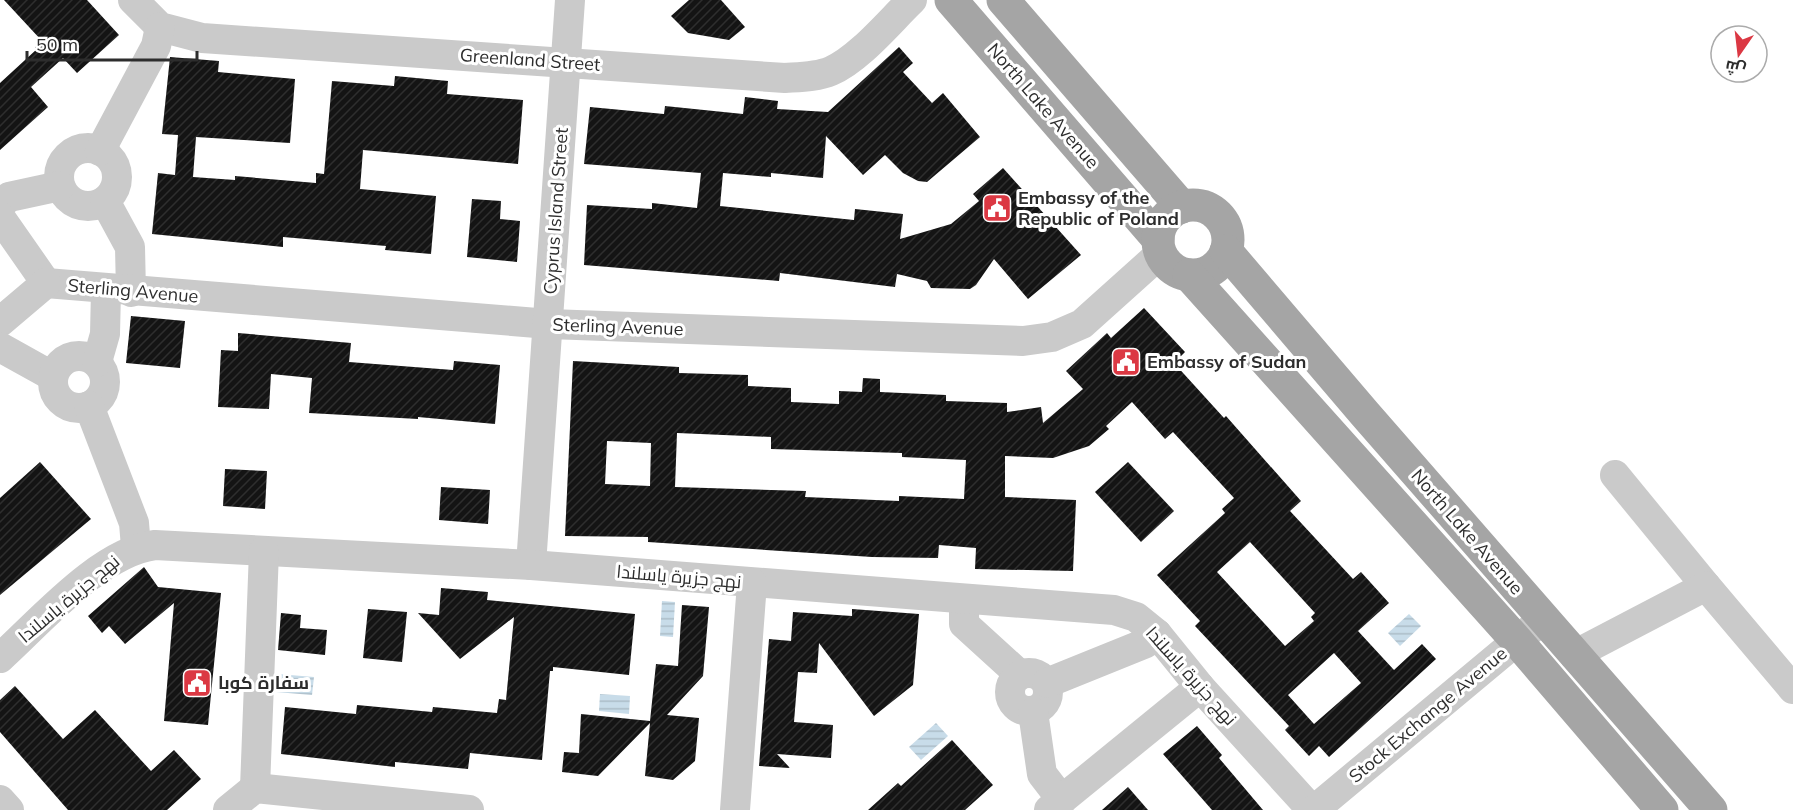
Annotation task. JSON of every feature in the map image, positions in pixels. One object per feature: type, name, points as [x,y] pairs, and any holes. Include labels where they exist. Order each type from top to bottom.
[{"type":"main road","name":"North Lake Avenue","points":[[951,0],[1160,246]]},
{"type":"main road","points":[[1003,0],[1182,207]]},
{"type":"main road","points":[[1200,206],[1212,211],[1227,231],[1226,251],[1212,270],[1189,274],[1172,268],[1160,246],[1165,219],[1182,207],[1200,206]]},
{"type":"main road","name":"North Lake Avenue","points":[[1226,251],[1543,620],[1711,810]]},
{"type":"main road","name":"North Lake Avenue","points":[[1189,274],[1517,641],[1662,810]]},
{"type":"street","points":[[100,151],[156,46],[160,27],[133,0]]},
{"type":"street","name":"Cyprus Island Street","points":[[531,565],[570,0]]},
{"type":"street","name":"Greenland Street","points":[[160,27],[202,38],[785,78],[832,71],[853,56],[912,0]]},
{"type":"street","points":[[87,148],[100,151],[110,159],[116,169],[117,181],[113,192],[105,201],[92,206],[78,205],[67,198],[60,186],[59,173],[64,160],[74,152],[87,148]]},
{"type":"street","points":[[0,205],[9,197],[60,186]]},
{"type":"street","points":[[97,362],[130,247],[105,201]]},
{"type":"street","points":[[0,217],[46,283],[0,322]]},
{"type":"street","name":"Sterling Avenue","points":[[46,283],[119,291],[549,324],[969,341],[1033,340],[1052,337],[1082,324],[1160,246]]},
{"type":"street","points":[[0,347],[52,376]]},
{"type":"street","points":[[76,355],[97,362],[103,370],[104,392],[89,406],[77,408],[66,405],[57,398],[52,388],[52,376],[57,366],[65,358],[76,355]]},
{"type":"street","points":[[89,406],[134,523],[136,547]]},
{"type":"street","points":[[1616,475],[1793,689]]},
{"type":"street","name":"نهج جزيرة ياسلندا","points":[[0,658],[108,561],[136,547],[154,544],[531,565],[1114,610],[1136,617],[1157,634],[1200,687],[1313,810]]},
{"type":"street","points":[[255,788],[264,551]]},
{"type":"street","points":[[735,810],[752,583]]},
{"type":"street","points":[[1574,655],[1706,586]]},
{"type":"street","points":[[964,599],[964,624],[1033,679]]},
{"type":"street","name":"Stock Exchange Avenue","points":[[1313,810],[1543,620]]},
{"type":"street","points":[[1157,634],[1146,643],[1033,679],[1012,682],[1009,693],[1013,704],[1022,711],[1033,712],[1042,774],[1055,805],[1200,687]]},
{"type":"street","points":[[228,810],[255,788],[469,810]]},
{"type":"street","points":[[0,800],[9,810]]},
{"type":"water","points":[[662,601],[675,602],[673,637],[660,636]]},
{"type":"water","points":[[1409,614],[1421,626],[1400,646],[1388,633]]},
{"type":"water","points":[[278,674],[314,677],[312,695],[276,692]]},
{"type":"water","points":[[600,694],[630,696],[629,714],[599,711]]},
{"type":"water","points":[[936,723],[948,736],[921,760],[909,747]]},
{"type":"building","points":[[4,0],[87,0],[119,35],[77,73],[63,58],[31,87],[48,107],[0,150],[0,83],[37,49],[35,47],[42,41]]},
{"type":"building","points":[[689,0],[721,0],[745,27],[729,40],[688,33],[671,16]]},
{"type":"building","points":[[899,47],[913,63],[903,72],[932,103],[943,93],[980,137],[927,182],[918,181],[903,173],[885,155],[863,175],[826,136],[823,178],[771,173],[771,177],[723,173],[720,206],[854,220],[855,209],[903,214],[900,239],[951,224],[979,201],[973,194],[1003,168],[1081,255],[1028,299],[994,259],[976,285],[970,289],[931,288],[927,281],[897,274],[895,287],[780,273],[779,281],[584,265],[587,205],[652,209],[652,203],[697,208],[701,173],[584,164],[590,107],[664,114],[665,106],[743,114],[745,97],[778,101],[777,109],[828,112]]},
{"type":"building","points":[[170,57],[219,61],[218,72],[295,79],[290,143],[196,137],[193,177],[235,180],[235,176],[316,183],[316,173],[324,174],[332,81],[394,86],[395,76],[448,81],[447,94],[523,100],[518,164],[363,150],[360,189],[436,196],[431,254],[385,250],[386,246],[283,237],[283,247],[152,234],[158,173],[175,175],[178,135],[162,134]]},
{"type":"building","points":[[472,199],[501,201],[500,219],[520,221],[517,262],[467,257]]},
{"type":"building","points":[[1144,308],[1185,352],[1174,363],[1224,418],[1226,416],[1301,501],[1290,511],[1353,579],[1361,572],[1389,603],[1358,631],[1394,670],[1422,644],[1436,659],[1329,757],[1319,746],[1309,756],[1285,730],[1289,726],[1195,626],[1200,621],[1157,575],[1225,513],[1222,509],[1234,498],[1173,432],[1165,439],[1132,402],[1106,426],[1109,429],[1089,446],[1053,458],[1005,456],[1005,497],[1076,500],[1073,571],[975,569],[976,548],[939,545],[938,558],[872,557],[648,542],[648,537],[565,536],[573,361],[679,367],[679,373],[748,375],[748,386],[791,388],[791,402],[839,404],[839,391],[862,392],[863,378],[880,379],[880,392],[946,395],[946,401],[1007,403],[1007,412],[1041,407],[1043,423],[1083,389],[1066,371],[1107,333],[1111,338]],"holes":[[[677,433],[771,437],[771,449],[902,453],[902,457],[966,460],[964,499],[899,496],[899,501],[805,497],[806,491],[675,487]],[[607,441],[651,443],[650,486],[605,484]],[[1250,542],[1315,613],[1311,617],[1314,621],[1285,646],[1217,572]],[[1334,653],[1361,683],[1314,724],[1288,695]]]},
{"type":"building","points":[[131,316],[185,321],[180,368],[126,363]]},
{"type":"building","points":[[238,333],[351,343],[349,362],[453,370],[454,361],[500,365],[495,424],[418,417],[418,419],[309,413],[312,378],[271,374],[269,409],[218,407],[221,350],[238,351]]},
{"type":"building","points":[[40,462],[91,519],[0,595],[0,498]]},
{"type":"building","points":[[1128,462],[1174,511],[1141,542],[1095,492]]},
{"type":"building","points":[[225,469],[267,471],[265,509],[223,506]]},
{"type":"building","points":[[441,487],[490,490],[488,524],[439,520]]},
{"type":"building","points":[[144,567],[158,587],[221,593],[208,725],[164,721],[174,603],[125,644],[109,626],[102,633],[88,616]]},
{"type":"building","points":[[441,588],[488,592],[487,600],[635,614],[629,675],[553,667],[553,671],[550,671],[542,760],[470,753],[468,769],[395,762],[395,767],[281,754],[285,707],[356,714],[357,705],[432,712],[433,707],[497,713],[499,699],[506,700],[514,617],[460,659],[418,613],[439,615]]},
{"type":"building","points":[[682,605],[709,607],[703,676],[667,715],[699,718],[695,761],[673,780],[645,776],[650,723],[598,776],[562,772],[564,752],[579,753],[581,714],[650,721],[656,664],[678,666]]},
{"type":"building","points":[[368,609],[407,612],[402,662],[363,658]]},
{"type":"building","points":[[852,609],[919,614],[913,685],[874,716],[819,643],[817,673],[798,672],[794,722],[833,725],[831,758],[777,754],[790,768],[759,766],[769,639],[791,641],[793,612],[852,616]]},
{"type":"building","points":[[281,613],[301,615],[300,628],[327,630],[325,655],[278,650]]},
{"type":"building","points":[[15,686],[63,739],[95,710],[151,771],[174,750],[201,779],[167,810],[68,810],[0,732],[0,700]]},
{"type":"building","points":[[1197,726],[1222,755],[1219,758],[1263,810],[1212,810],[1163,754]]},
{"type":"building","points":[[952,740],[993,785],[965,810],[868,810],[898,783],[901,786]]},
{"type":"building","points":[[1128,787],[1148,810],[1102,810]]},
{"type":"place","name":"Embassy of the Republic of Poland","points":[[997,208]]},
{"type":"place","name":"Embassy of Sudan","points":[[1126,362]]},
{"type":"place","name":"سفارة كوبا","points":[[197,683]]}]
